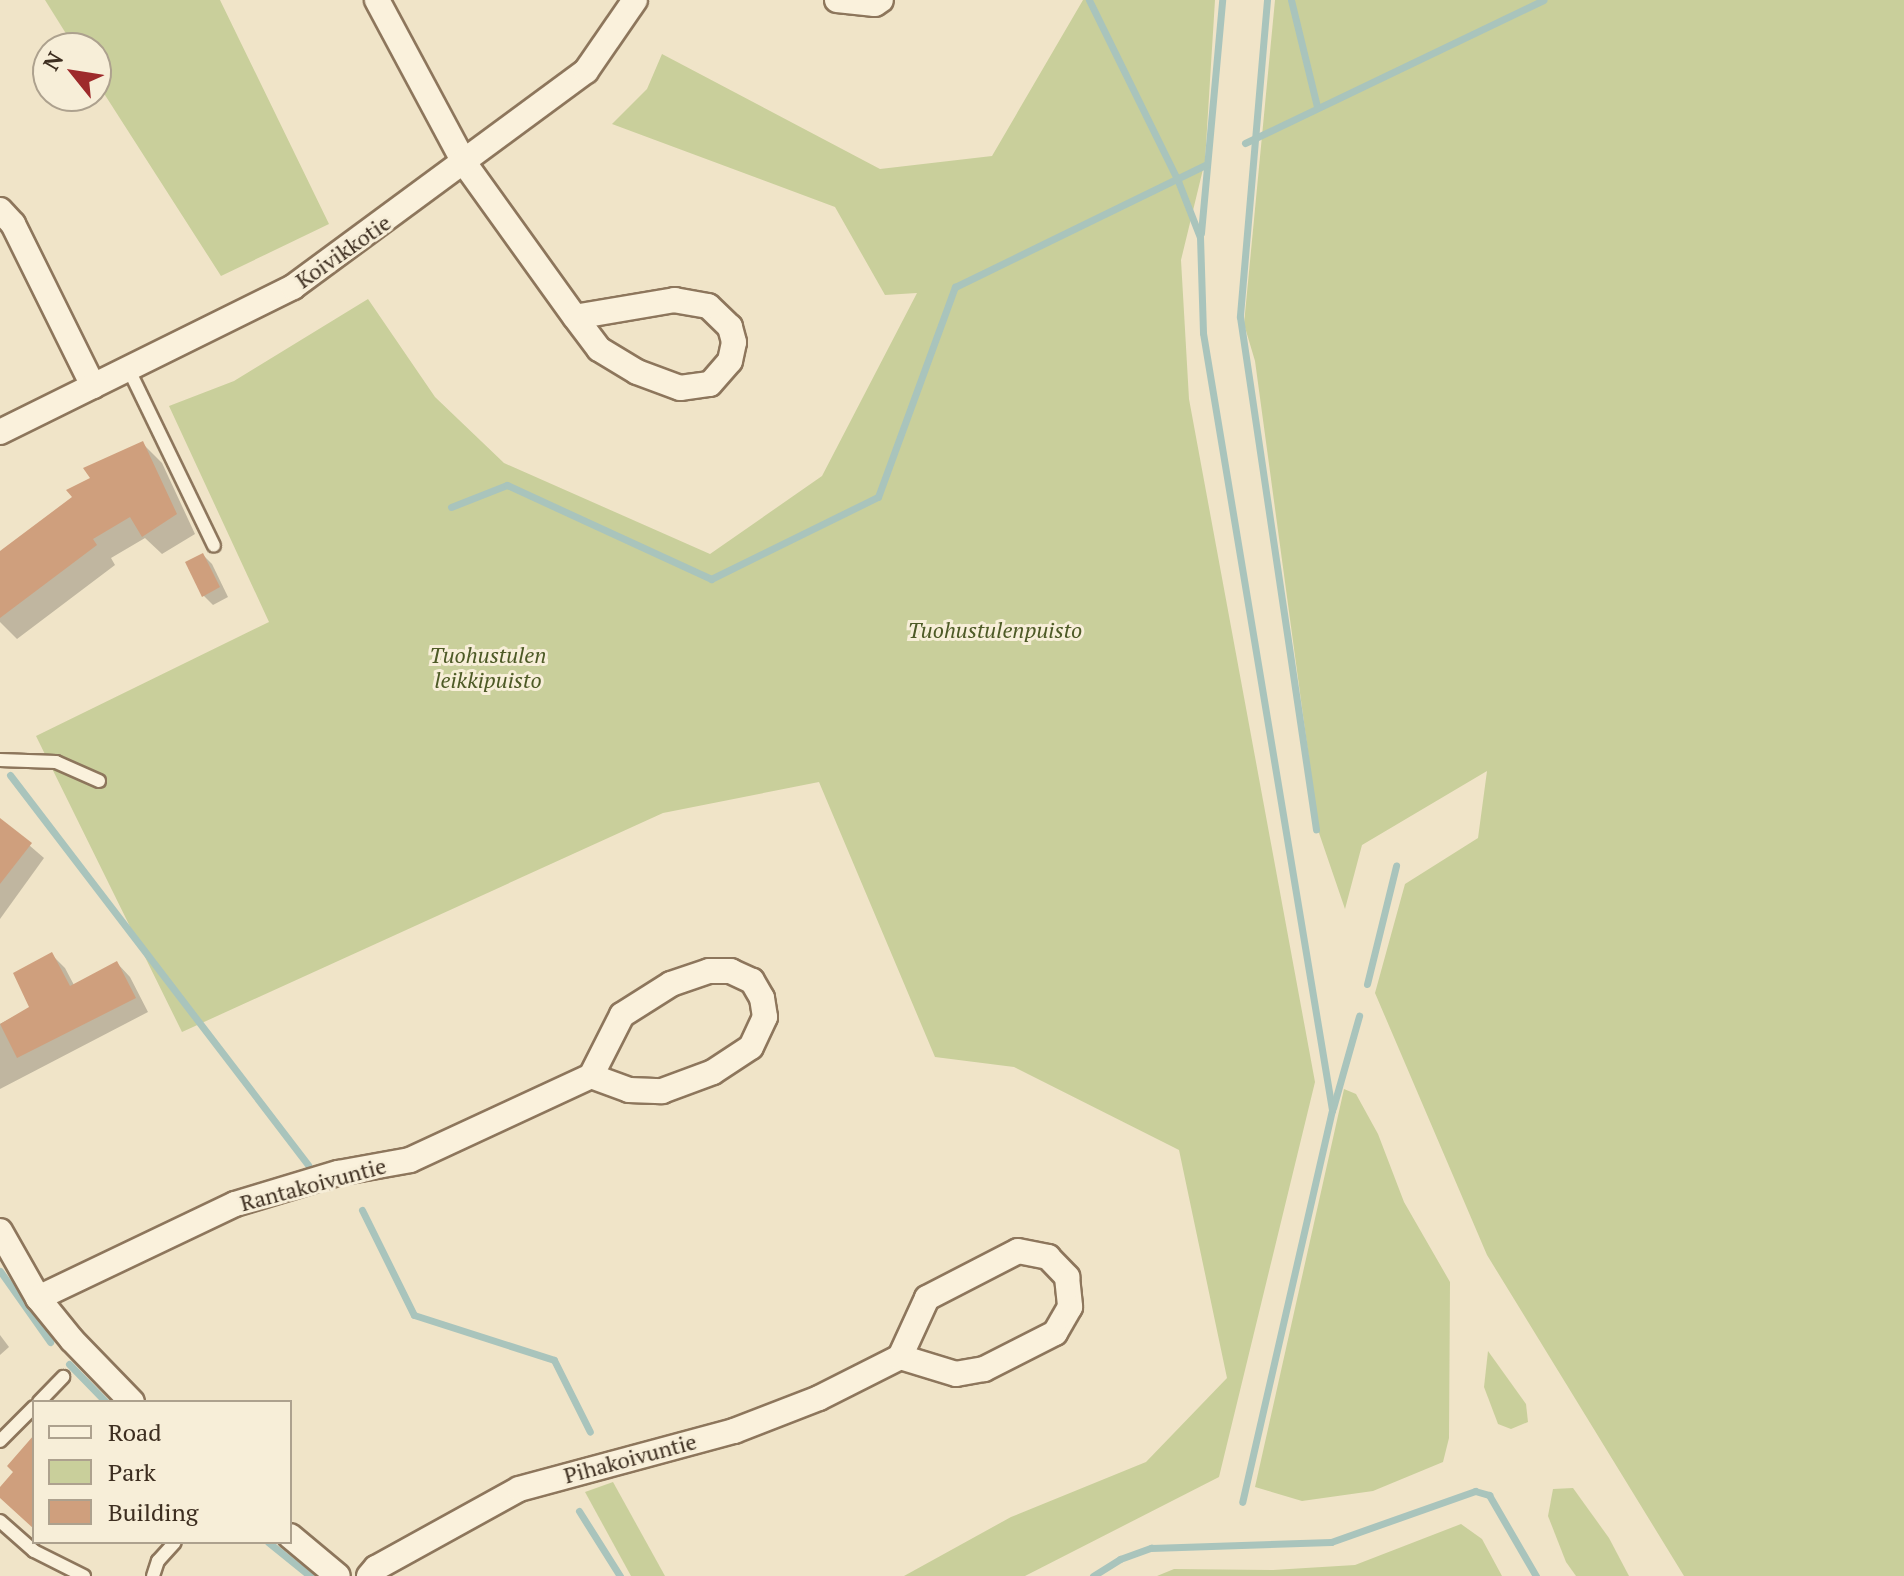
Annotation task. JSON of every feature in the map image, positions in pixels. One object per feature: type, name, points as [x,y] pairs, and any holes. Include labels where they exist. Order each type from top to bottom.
[{"type":"street","points":[[377,0],[465,164],[575,317],[599,349],[637,372],[680,388],[710,384],[730,361],[734,342],[730,327],[708,306],[675,300],[575,317]]},
{"type":"street","name":"Koivikkotie","points":[[0,432],[293,287],[465,164],[586,71],[635,0]]},
{"type":"street","points":[[837,0],[875,4],[881,0]]},
{"type":"street","points":[[0,210],[13,224],[93,386]]},
{"type":"street","points":[[709,971],[731,971],[752,981],[762,998],[765,1017],[751,1047],[713,1072],[662,1091],[629,1090],[591,1076],[622,1015],[671,984],[709,971]]},
{"type":"street","name":"Rantakoivuntie","points":[[38,1298],[235,1204],[338,1173],[410,1160],[591,1076]]},
{"type":"street","points":[[0,1231],[38,1298],[72,1340],[130,1400]]},
{"type":"street","points":[[1018,1251],[1048,1257],[1067,1277],[1070,1307],[1055,1333],[984,1369],[956,1374],[900,1357],[927,1298],[977,1269],[1018,1251]]},
{"type":"street","name":"Pihakoivuntie","points":[[369,1576],[376,1568],[519,1489],[734,1431],[819,1398],[900,1357]]},
{"type":"street","points":[[292,1538],[338,1576]]},
{"type":"lane","points":[[129,370],[214,546]]},
{"type":"lane","points":[[0,760],[56,762],[99,781]]},
{"type":"lane","points":[[41,1400],[63,1377]]},
{"type":"lane","points":[[0,1441],[32,1409]]},
{"type":"lane","points":[[0,1521],[34,1551],[84,1576]]},
{"type":"lane","points":[[153,1576],[158,1561],[173,1544]]},
{"type":"green space","points":[[45,0],[220,0],[329,224],[221,276],[112,106],[112,32],[65,32]]},
{"type":"green space","name":"Tuohustulenpuisto","points":[[1083,0],[1215,0],[1205,161],[1181,260],[1189,399],[1315,1082],[1219,1477],[1025,1576],[904,1576],[1011,1517],[1146,1462],[1227,1378],[1179,1150],[1014,1067],[935,1057],[819,782],[663,813],[182,1032],[36,736],[269,622],[169,406],[234,381],[368,299],[435,397],[504,463],[710,554],[822,476],[917,293],[885,295],[835,207],[612,124],[647,89],[662,54],[880,169],[992,156]]},
{"type":"green space","points":[[1275,0],[1904,0],[1904,1576],[1684,1576],[1487,1255],[1375,993],[1405,884],[1478,838],[1487,771],[1362,845],[1345,909],[1319,833],[1255,361],[1244,324]]},
{"type":"green space","points":[[1344,1089],[1356,1094],[1378,1134],[1404,1202],[1450,1282],[1449,1438],[1443,1462],[1373,1491],[1302,1501],[1255,1487]]},
{"type":"green space","points":[[1488,1351],[1526,1404],[1528,1422],[1511,1429],[1498,1424],[1484,1387]]},
{"type":"green space","points":[[613,1482],[665,1576],[631,1576],[585,1492]]},
{"type":"green space","points":[[1573,1488],[1609,1538],[1629,1576],[1576,1576],[1566,1562],[1548,1516],[1553,1489]]},
{"type":"green space","points":[[1461,1524],[1482,1539],[1502,1576],[1157,1576],[1174,1569],[1273,1570],[1355,1565]]},
{"type":"building","points":[[143,441],[177,514],[142,537],[130,517],[93,539],[97,545],[0,618],[0,551],[72,497],[66,490],[90,478],[83,468]]},
{"type":"building","points":[[203,553],[220,587],[202,597],[185,562]]},
{"type":"building","points":[[0,818],[32,843],[0,884]]},
{"type":"building","points":[[52,952],[70,986],[117,961],[136,998],[17,1058],[0,1024],[29,1007],[13,973]]},
{"type":"building","points":[[32,1437],[32,1527],[0,1498],[0,1487],[13,1472],[7,1466]]},
{"type":"waterway","points":[[1089,0],[1178,181],[1200,237],[1203,333],[1332,1110],[1242,1502]]},
{"type":"waterway","points":[[1201,233],[1222,0]]},
{"type":"waterway","points":[[1267,0],[1240,317],[1316,829]]},
{"type":"waterway","points":[[1291,0],[1317,107]]},
{"type":"waterway","points":[[1245,143],[1544,0]]},
{"type":"waterway","points":[[451,507],[507,485],[711,579],[878,497],[955,287],[1207,164]]},
{"type":"waterway","points":[[10,775],[308,1165]]},
{"type":"waterway","points":[[1367,984],[1396,866]]},
{"type":"waterway","points":[[1333,1108],[1359,1016]]},
{"type":"waterway","points":[[362,1210],[414,1315],[554,1360],[590,1432]]},
{"type":"waterway","points":[[0,1271],[50,1342]]},
{"type":"waterway","points":[[69,1364],[104,1400]]},
{"type":"waterway","points":[[1093,1576],[1120,1559],[1151,1548],[1331,1542],[1475,1491],[1489,1495],[1536,1576]]},
{"type":"waterway","points":[[579,1511],[620,1576]]},
{"type":"waterway","points":[[270,1544],[310,1576]]},
{"type":"park label","name":"Tuohustulen leikkipuisto","points":[[488,666]]}]
